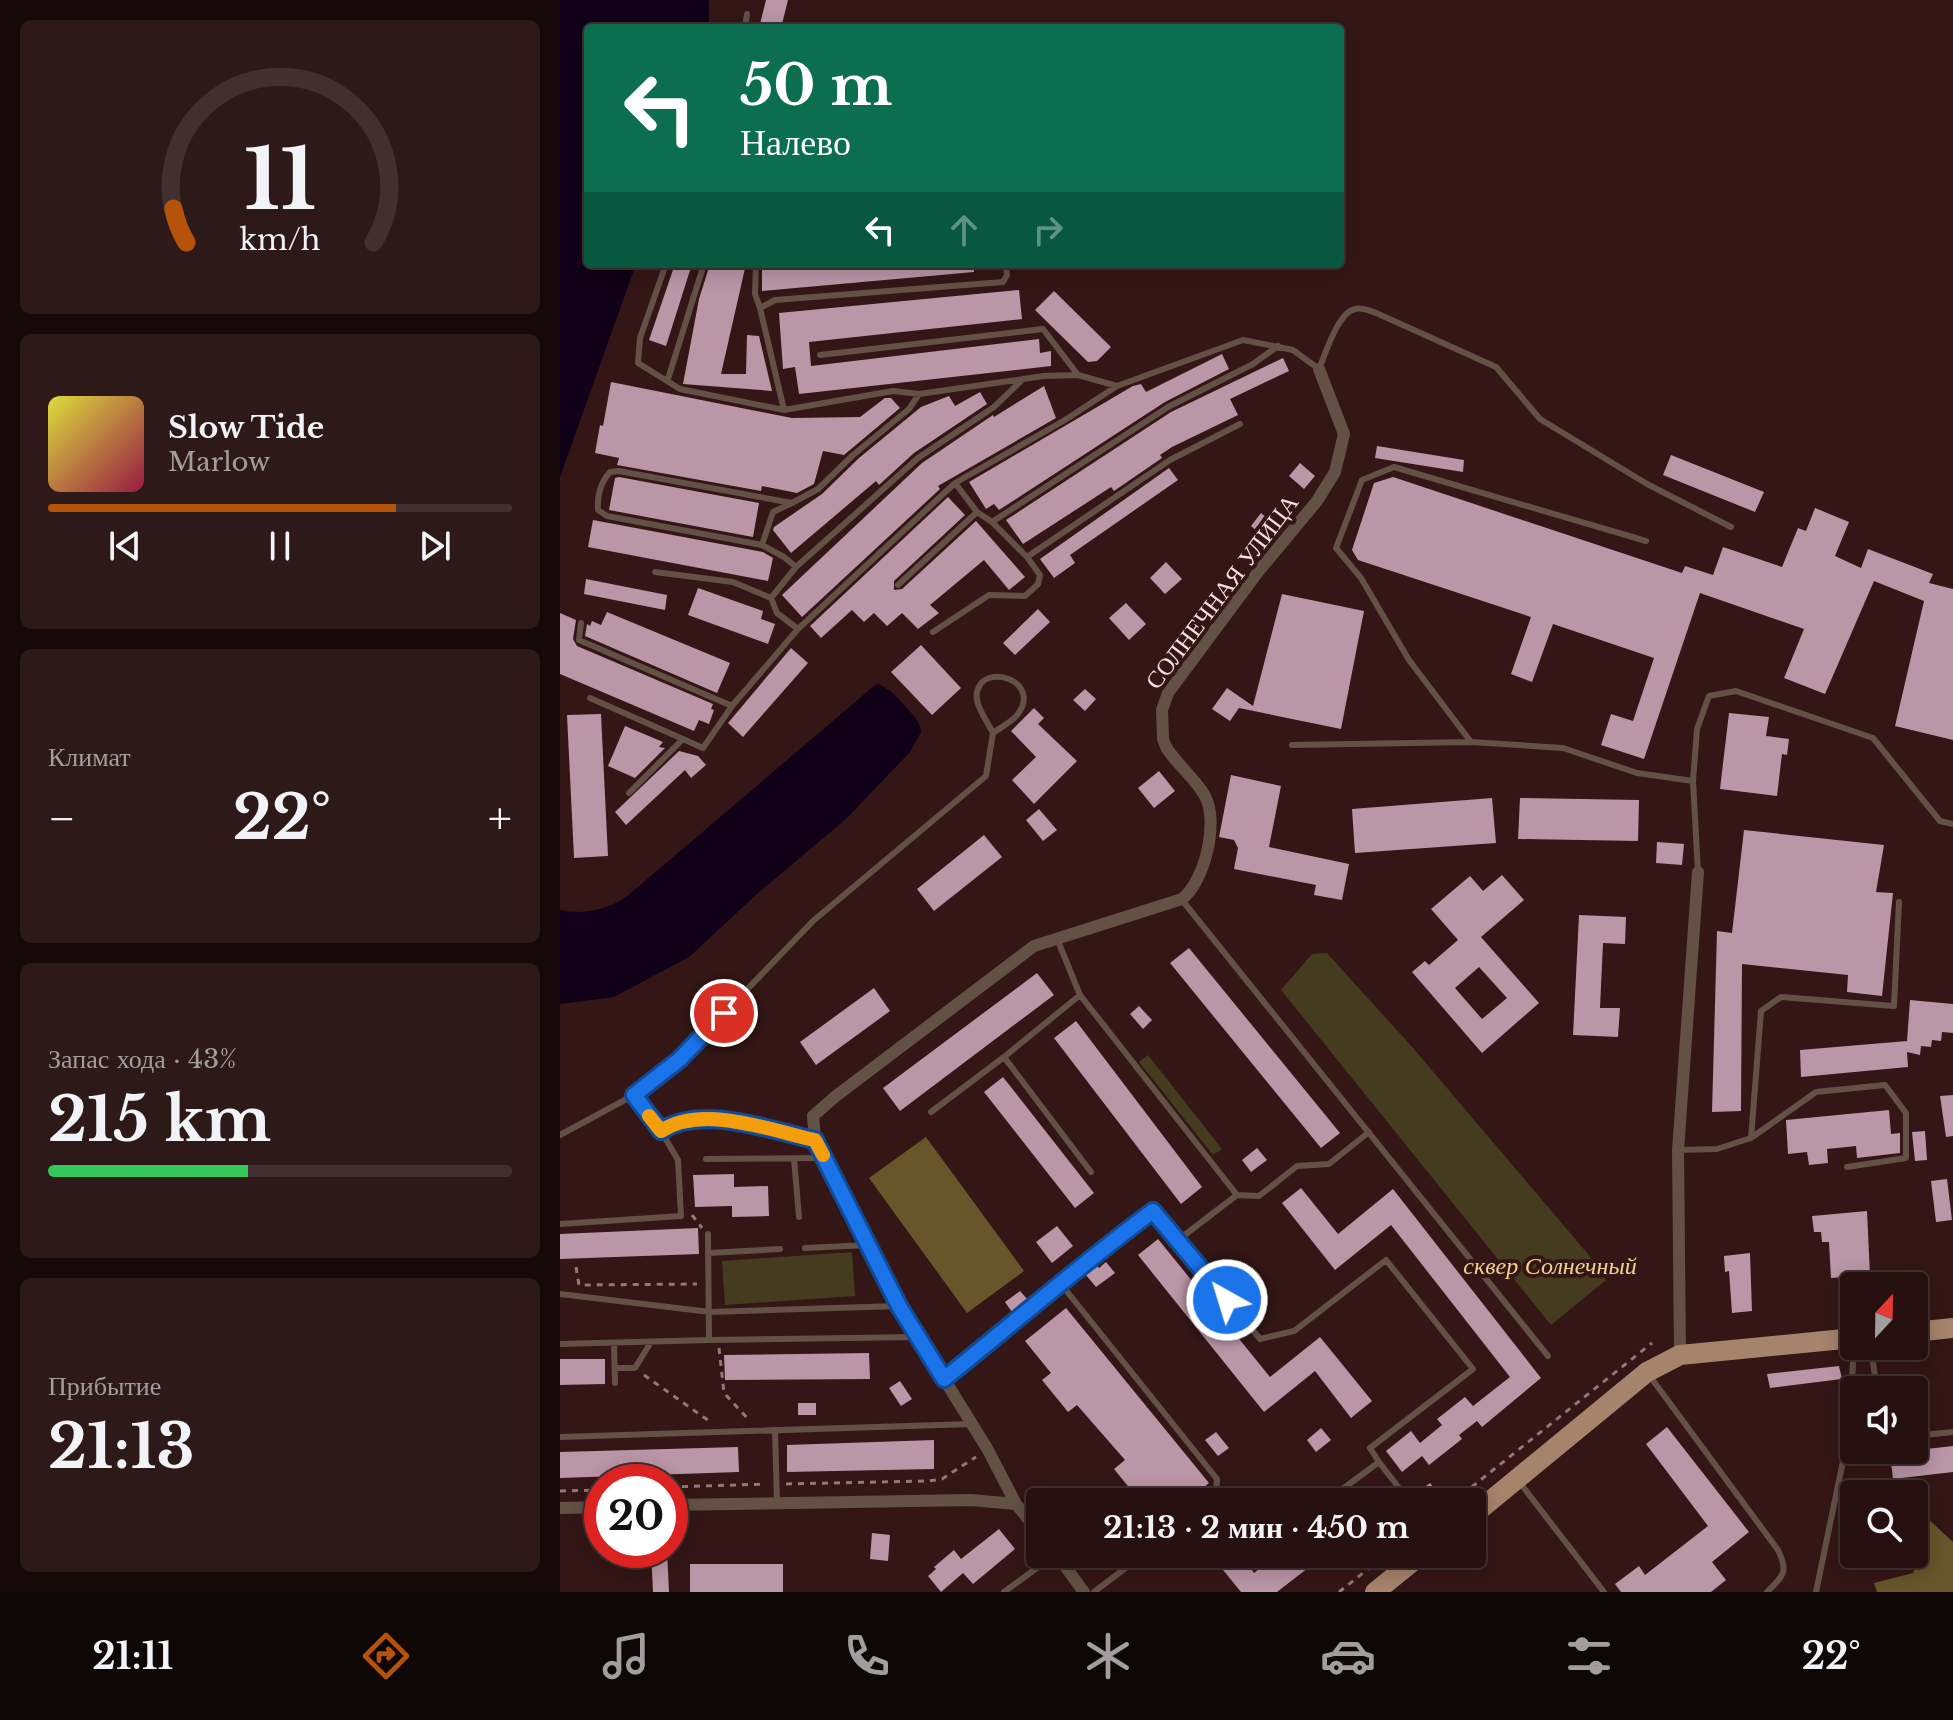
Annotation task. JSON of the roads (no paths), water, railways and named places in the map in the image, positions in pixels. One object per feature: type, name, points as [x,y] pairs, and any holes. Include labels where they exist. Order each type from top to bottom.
[{"type":"main road","points":[[1928,1331],[1953,1328]]},
{"type":"main road","points":[[1486,1505],[1647,1372],[1680,1355],[1840,1344]]},
{"type":"main road","points":[[1375,1592],[1404,1568]]},
{"type":"street","name":"СОЛНЕЧНАЯ УЛИЦА","points":[[1182,899],[1193,891],[1203,869],[1209,807],[1199,787],[1166,747],[1164,701],[1258,572],[1317,501],[1335,472],[1344,434],[1319,369]]},
{"type":"street","points":[[1680,1355],[1678,1150],[1698,872]]},
{"type":"street","points":[[1026,1516],[899,1306],[815,1140],[813,1116],[1034,946],[1058,941],[1182,899]]},
{"type":"street","points":[[688,1504],[971,1500],[1016,1504]]},
{"type":"street","points":[[560,1508],[584,1507]]},
{"type":"street","points":[[1066,1568],[1084,1592]]},
{"type":"lane","points":[[746,24],[747,14]]},
{"type":"lane","points":[[665,268],[640,338],[638,363],[680,389],[784,410],[893,391],[919,394],[1023,379],[1078,375],[1117,386]]},
{"type":"lane","points":[[668,379],[703,268]]},
{"type":"lane","points":[[756,268],[755,294],[784,410]]},
{"type":"lane","points":[[760,308],[775,300],[1003,282],[1006,268]]},
{"type":"lane","points":[[590,698],[703,748],[732,706],[798,629],[955,483],[1065,420],[1117,386],[1243,340],[1293,350],[1319,369],[1334,332],[1347,313],[1356,308],[1374,312],[1496,367],[1540,419],[1647,484],[1731,527]]},
{"type":"lane","points":[[820,355],[1043,329],[1078,375]]},
{"type":"lane","points":[[992,522],[1168,407],[1253,364],[1278,346]]},
{"type":"lane","points":[[771,598],[796,567],[918,458],[994,407],[1023,379]]},
{"type":"lane","points":[[762,545],[773,512],[818,489],[853,455],[909,409],[919,394]]},
{"type":"lane","points":[[1027,557],[1170,460],[1240,424]]},
{"type":"lane","points":[[1471,742],[1409,660],[1361,578],[1336,548],[1362,480],[1394,467],[1646,541]]},
{"type":"lane","points":[[792,503],[619,471],[610,472],[604,479],[597,498],[598,510],[607,516],[762,545],[796,567]]},
{"type":"lane","points":[[933,632],[989,595],[1025,596],[1038,584],[1040,575],[1027,557],[992,522],[977,512],[955,483]]},
{"type":"lane","points":[[898,585],[977,512]]},
{"type":"lane","points":[[655,572],[733,582],[771,598],[777,613],[798,629]]},
{"type":"lane","points":[[581,623],[579,640],[732,706]]},
{"type":"lane","points":[[560,1135],[634,1095],[680,1059],[813,921],[986,776],[993,733],[976,697],[977,689],[985,680],[996,676],[1011,678],[1021,689],[1023,705],[1016,717],[993,733]]},
{"type":"lane","points":[[1698,872],[1693,781],[1697,729],[1709,696],[1736,691],[1873,738],[1940,821],[1953,824]]},
{"type":"lane","points":[[629,793],[683,739]]},
{"type":"lane","points":[[1292,745],[1471,742],[1563,748],[1637,773],[1693,781]]},
{"type":"lane","points":[[1182,899],[1548,1356]]},
{"type":"lane","points":[[1751,1138],[1761,1011],[1781,997],[1894,1006],[1899,902]]},
{"type":"lane","points":[[1058,941],[1080,995],[1237,1195]]},
{"type":"lane","points":[[931,1112],[1080,995]]},
{"type":"lane","points":[[1004,1057],[1091,1172]]},
{"type":"lane","points":[[1678,1150],[1717,1149],[1751,1138],[1816,1092],[1885,1085],[1906,1113],[1906,1158],[1847,1167]]},
{"type":"lane","points":[[560,1224],[681,1216],[678,1160],[634,1095]]},
{"type":"lane","points":[[661,1131],[673,1124],[712,1117],[815,1140]]},
{"type":"lane","points":[[1178,1240],[1237,1195],[1259,1196],[1297,1166],[1329,1164],[1369,1132]]},
{"type":"lane","points":[[706,1159],[824,1158]]},
{"type":"lane","points":[[794,1159],[799,1217]]},
{"type":"lane","points":[[944,1379],[1061,1284],[1081,1264],[1153,1211],[1260,1339],[1294,1331],[1386,1260],[1473,1369],[1370,1448],[1399,1488]]},
{"type":"lane","points":[[708,1234],[709,1340]]},
{"type":"lane","points":[[805,1248],[868,1245]]},
{"type":"lane","points":[[708,1253],[780,1249]]},
{"type":"lane","points":[[1061,1284],[1217,1479],[1217,1488]]},
{"type":"lane","points":[[560,1294],[710,1312],[899,1306]]},
{"type":"lane","points":[[560,1344],[918,1337]]},
{"type":"lane","points":[[615,1368],[635,1368],[651,1342]]},
{"type":"lane","points":[[614,1343],[615,1383]]},
{"type":"lane","points":[[1816,1592],[1849,1432],[1853,1360]]},
{"type":"lane","points":[[1647,1372],[1778,1550],[1785,1563],[1784,1572],[1767,1592]]},
{"type":"lane","points":[[560,1437],[972,1424]]},
{"type":"lane","points":[[775,1431],[777,1502]]},
{"type":"lane","points":[[1928,1435],[1953,1432]]},
{"type":"lane","points":[[1344,1488],[1379,1462]]},
{"type":"lane","points":[[1517,1480],[1604,1592]]},
{"type":"lane","points":[[1004,1592],[1037,1568]]},
{"type":"lane","points":[[1094,1592],[1126,1568]]},
{"type":"park label","name":"сквер Солнечный","points":[[1550,1266]]}]
